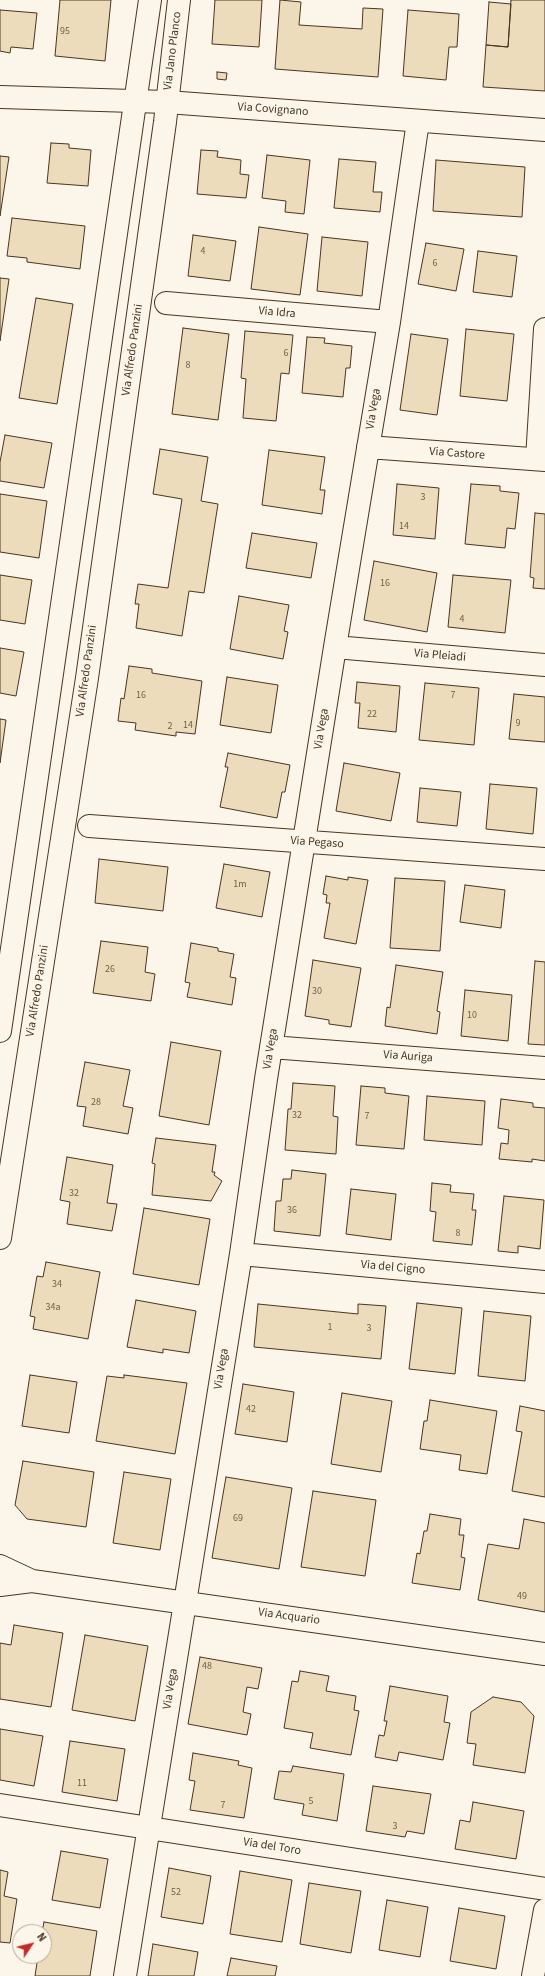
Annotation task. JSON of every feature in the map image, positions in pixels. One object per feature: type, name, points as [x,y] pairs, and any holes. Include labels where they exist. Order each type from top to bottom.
[{"type":"street","points":[[0,1032],[137,101],[150,0]]},
{"type":"street","name":"Via Jano Planco","points":[[167,102],[179,0]]},
{"type":"street","name":"Via Covignano","points":[[0,97],[167,102],[545,130]]},
{"type":"street","name":"Via Alfredo Panzini","points":[[0,1238],[87,678],[167,102]]},
{"type":"street","name":"Via Vega","points":[[125,1976],[241,1254],[271,1047],[389,322],[418,121]]},
{"type":"street","name":"Via Idra","points":[[166,303],[389,322]]},
{"type":"street","points":[[541,460],[545,329]]},
{"type":"street","name":"Via Castore","points":[[368,447],[541,460]]},
{"type":"street","name":"Via Pleiadi","points":[[335,647],[545,665]]},
{"type":"street","name":"Via Pegaso","points":[[89,826],[545,859]]},
{"type":"street","name":"Via Auriga","points":[[271,1047],[545,1068]]},
{"type":"street","name":"Via del Cigno","points":[[241,1254],[545,1282]]},
{"type":"street","name":"Via Acquario","points":[[0,1566],[32,1581]]},
{"type":"street","name":"Via Acquario","points":[[0,1585],[32,1581],[545,1654]]},
{"type":"street","name":"Via del Toro","points":[[0,1805],[545,1889]]},
{"type":"street","points":[[534,1976],[545,1910]]},
{"type":"building","points":[[60,0],[111,0],[105,61],[55,56]]},
{"type":"building","points":[[215,0],[262,0],[259,47],[212,44]]},
{"type":"building","points":[[280,0],[301,2],[299,25],[362,29],[363,8],[383,9],[378,77],[275,69]]},
{"type":"building","points":[[511,0],[545,0],[545,91],[483,87],[486,45],[508,47]]},
{"type":"building","points":[[489,2],[511,4],[508,47],[486,45]]},
{"type":"building","points":[[0,10],[37,13],[33,49],[11,47],[10,53],[0,51]]},
{"type":"building","points":[[408,10],[459,14],[457,47],[449,47],[446,80],[403,76]]},
{"type":"building","points":[[217,72],[227,73],[226,80],[217,79]]},
{"type":"building","points":[[51,143],[69,144],[69,148],[91,150],[88,186],[47,183]]},
{"type":"building","points":[[201,150],[218,151],[217,157],[241,160],[240,174],[249,175],[246,198],[197,194]]},
{"type":"building","points":[[267,155],[310,160],[304,214],[285,212],[286,201],[262,198]]},
{"type":"building","points":[[0,156],[9,157],[0,216]]},
{"type":"building","points":[[339,159],[376,162],[373,192],[382,192],[380,212],[334,208]]},
{"type":"building","points":[[436,160],[525,167],[522,217],[433,211]]},
{"type":"building","points":[[12,218],[85,226],[80,269],[27,262],[27,258],[7,256]]},
{"type":"building","points":[[259,227],[308,234],[300,295],[251,289]]},
{"type":"building","points":[[193,235],[236,241],[230,281],[188,276]]},
{"type":"building","points":[[322,237],[368,242],[362,296],[317,291]]},
{"type":"building","points":[[426,243],[464,249],[456,291],[418,284]]},
{"type":"building","points":[[478,251],[517,256],[512,297],[473,292]]},
{"type":"building","points":[[0,278],[9,279],[0,341]]},
{"type":"building","points":[[36,298],[73,304],[57,404],[19,398]]},
{"type":"building","points":[[183,328],[229,334],[218,420],[172,414]]},
{"type":"building","points":[[466,329],[514,334],[507,401],[460,396]]},
{"type":"building","points":[[245,331],[293,335],[289,374],[281,373],[276,421],[243,418],[246,379],[241,378]]},
{"type":"building","points":[[411,334],[448,339],[437,415],[400,410]]},
{"type":"building","points":[[307,337],[325,338],[324,343],[352,346],[350,368],[346,368],[343,397],[302,393]]},
{"type":"building","points":[[5,435],[52,443],[44,488],[0,481],[0,462]]},
{"type":"building","points":[[160,449],[208,457],[201,501],[218,504],[204,593],[189,591],[182,636],[136,628],[139,604],[135,604],[138,584],[168,588],[182,499],[153,494]]},
{"type":"building","points":[[269,450],[325,457],[320,490],[325,490],[322,514],[262,505]]},
{"type":"building","points":[[397,484],[439,488],[435,539],[393,535]]},
{"type":"building","points":[[471,484],[500,486],[500,491],[519,493],[515,529],[507,528],[505,548],[465,544]]},
{"type":"building","points":[[0,494],[47,501],[39,558],[0,552]]},
{"type":"building","points":[[535,513],[545,514],[545,589],[533,588],[534,578],[530,577]]},
{"type":"building","points":[[252,533],[317,543],[311,578],[246,568]]},
{"type":"building","points":[[374,561],[437,573],[427,632],[364,620]]},
{"type":"building","points":[[0,575],[32,580],[25,624],[0,620]]},
{"type":"building","points":[[453,575],[511,580],[505,633],[448,627]]},
{"type":"building","points":[[239,596],[289,605],[284,631],[288,632],[283,659],[230,649]]},
{"type":"building","points":[[0,648],[24,652],[16,696],[0,693]]},
{"type":"building","points":[[129,666],[152,669],[152,673],[202,681],[195,734],[176,732],[176,736],[135,730],[136,723],[118,721],[121,698],[124,699]]},
{"type":"building","points":[[227,677],[278,685],[271,733],[220,725]]},
{"type":"building","points":[[357,682],[400,686],[396,732],[358,728],[360,703],[355,703]]},
{"type":"building","points":[[425,683],[479,688],[474,745],[419,740]]},
{"type":"building","points":[[514,694],[545,697],[545,742],[509,739]]},
{"type":"building","points":[[0,719],[6,720],[0,763]]},
{"type":"building","points":[[228,753],[290,765],[285,792],[282,792],[277,818],[220,807],[228,767],[225,767]]},
{"type":"building","points":[[344,763],[400,773],[391,821],[336,811]]},
{"type":"building","points":[[490,784],[537,788],[533,834],[486,829]]},
{"type":"building","points":[[420,788],[461,792],[457,826],[417,822]]},
{"type":"building","points":[[99,859],[168,867],[163,911],[95,903]]},
{"type":"building","points":[[224,864],[270,872],[262,917],[216,908]]},
{"type":"building","points":[[326,876],[348,880],[348,877],[368,880],[356,944],[324,938],[330,903],[326,903],[327,895],[323,894]]},
{"type":"building","points":[[395,878],[445,881],[440,951],[390,948]]},
{"type":"building","points":[[465,885],[505,890],[501,928],[460,922]]},
{"type":"building","points":[[101,941],[148,947],[145,972],[155,974],[151,1001],[93,993]]},
{"type":"building","points":[[191,943],[218,948],[218,951],[234,954],[230,977],[236,978],[232,1005],[187,997],[190,983],[185,982]]},
{"type":"building","points":[[313,960],[361,968],[351,1027],[329,1024],[329,1020],[305,1016]]},
{"type":"building","points":[[535,961],[545,962],[545,1045],[528,1044]]},
{"type":"building","points":[[396,965],[443,972],[437,1011],[440,1012],[437,1034],[385,1026],[387,1007],[390,1008]]},
{"type":"building","points":[[465,990],[512,995],[508,1041],[461,1036]]},
{"type":"building","points":[[171,1042],[221,1051],[209,1125],[159,1116]]},
{"type":"building","points":[[85,1062],[130,1070],[123,1106],[133,1108],[128,1134],[83,1126],[86,1107],[77,1106]]},
{"type":"building","points":[[293,1083],[335,1086],[333,1116],[338,1117],[336,1154],[285,1150],[288,1109],[291,1109]]},
{"type":"building","points":[[361,1086],[385,1088],[385,1093],[409,1096],[404,1149],[356,1145]]},
{"type":"building","points":[[427,1096],[485,1101],[482,1145],[424,1140]]},
{"type":"building","points":[[501,1099],[533,1103],[533,1107],[545,1108],[545,1161],[532,1159],[532,1162],[499,1159],[501,1143],[508,1144],[509,1130],[498,1128]]},
{"type":"building","points":[[156,1138],[216,1145],[212,1172],[215,1172],[214,1175],[222,1181],[211,1201],[152,1195],[155,1164],[152,1163]]},
{"type":"building","points":[[67,1157],[113,1165],[107,1203],[117,1204],[112,1231],[67,1224],[70,1202],[60,1200]]},
{"type":"building","points":[[292,1170],[326,1174],[320,1236],[274,1231],[276,1201],[281,1201],[283,1179],[291,1179]]},
{"type":"building","points":[[432,1183],[451,1185],[450,1192],[474,1194],[472,1210],[476,1210],[472,1245],[433,1241],[436,1212],[430,1211]]},
{"type":"building","points":[[351,1189],[396,1194],[391,1240],[346,1234]]},
{"type":"building","points":[[504,1196],[544,1200],[540,1249],[518,1246],[518,1253],[498,1251]]},
{"type":"building","points":[[144,1208],[210,1219],[199,1285],[133,1274]]},
{"type":"building","points":[[46,1262],[100,1272],[88,1339],[33,1329],[35,1317],[30,1316],[37,1276],[43,1277]]},
{"type":"building","points":[[136,1300],[196,1311],[189,1353],[163,1349],[163,1353],[127,1347]]},
{"type":"building","points":[[417,1303],[462,1308],[455,1374],[409,1369]]},
{"type":"building","points":[[258,1304],[358,1314],[358,1304],[386,1306],[381,1359],[254,1347]]},
{"type":"building","points":[[484,1311],[531,1316],[525,1381],[478,1376]]},
{"type":"building","points":[[30,1375],[77,1382],[69,1433],[22,1426]]},
{"type":"building","points":[[124,1375],[187,1383],[175,1454],[96,1441],[107,1376],[124,1378]]},
{"type":"building","points":[[243,1384],[294,1392],[287,1442],[235,1434]]},
{"type":"building","points":[[342,1393],[392,1401],[381,1472],[331,1464]]},
{"type":"building","points":[[430,1400],[497,1411],[487,1474],[459,1470],[461,1455],[420,1449],[424,1421],[427,1421]]},
{"type":"building","points":[[520,1406],[545,1411],[545,1497],[512,1491],[522,1432],[516,1431]]},
{"type":"building","points":[[23,1461],[94,1472],[86,1527],[27,1519],[15,1505]]},
{"type":"building","points":[[124,1472],[171,1479],[160,1550],[113,1543]]},
{"type":"building","points":[[226,1477],[292,1488],[279,1569],[212,1558]]},
{"type":"building","points":[[313,1491],[376,1500],[365,1576],[301,1567]]},
{"type":"building","points":[[430,1514],[461,1519],[459,1535],[464,1535],[461,1557],[465,1558],[460,1590],[412,1583],[417,1553],[420,1554],[424,1531],[427,1531]]},
{"type":"building","points":[[524,1519],[545,1523],[545,1612],[478,1600],[488,1544],[519,1549]]},
{"type":"building","points":[[14,1625],[63,1633],[51,1707],[0,1699],[0,1643],[11,1645]]},
{"type":"building","points":[[85,1635],[148,1646],[135,1721],[72,1710]]},
{"type":"building","points":[[200,1657],[262,1668],[258,1689],[247,1687],[243,1712],[251,1714],[247,1735],[188,1724]]},
{"type":"building","points":[[300,1671],[329,1676],[326,1691],[356,1696],[354,1710],[359,1711],[351,1755],[310,1748],[313,1733],[284,1728],[292,1681],[298,1682]]},
{"type":"building","points":[[390,1686],[448,1696],[444,1722],[450,1723],[443,1760],[399,1752],[397,1761],[375,1757],[379,1735],[384,1736],[387,1721],[384,1721]]},
{"type":"building","points":[[493,1697],[521,1702],[534,1716],[525,1773],[473,1765],[476,1744],[467,1743],[471,1712]]},
{"type":"building","points":[[0,1729],[43,1736],[34,1786],[0,1780]]},
{"type":"building","points":[[70,1741],[125,1749],[117,1801],[62,1792]]},
{"type":"building","points":[[193,1753],[239,1761],[238,1765],[252,1768],[244,1818],[190,1810],[195,1781],[189,1780]]},
{"type":"building","points":[[293,1766],[344,1774],[337,1821],[302,1815],[304,1804],[274,1799],[279,1771],[291,1772]]},
{"type":"building","points":[[373,1786],[431,1794],[424,1834],[407,1831],[405,1837],[366,1831]]},
{"type":"building","points":[[473,1802],[524,1811],[516,1859],[455,1849],[460,1820],[470,1822]]},
{"type":"building","points":[[61,1851],[108,1859],[100,1908],[52,1900]]},
{"type":"building","points":[[169,1868],[211,1876],[203,1924],[161,1917]]},
{"type":"building","points":[[0,1870],[8,1872],[4,1896],[17,1899],[10,1943],[0,1942]]},
{"type":"building","points":[[240,1871],[292,1880],[282,1942],[230,1934]]},
{"type":"building","points":[[309,1883],[361,1891],[351,1953],[300,1944]]},
{"type":"building","points":[[387,1900],[428,1907],[420,1957],[379,1950]]},
{"type":"building","points":[[459,1908],[505,1916],[496,1969],[450,1961]]},
{"type":"building","points":[[44,1922],[97,1931],[90,1976],[35,1976],[37,1964],[52,1964],[52,1924],[44,1924]]},
{"type":"building","points":[[153,1944],[198,1952],[194,1976],[148,1976]]},
{"type":"building","points":[[231,1958],[277,1966],[275,1976],[227,1976]]}]
